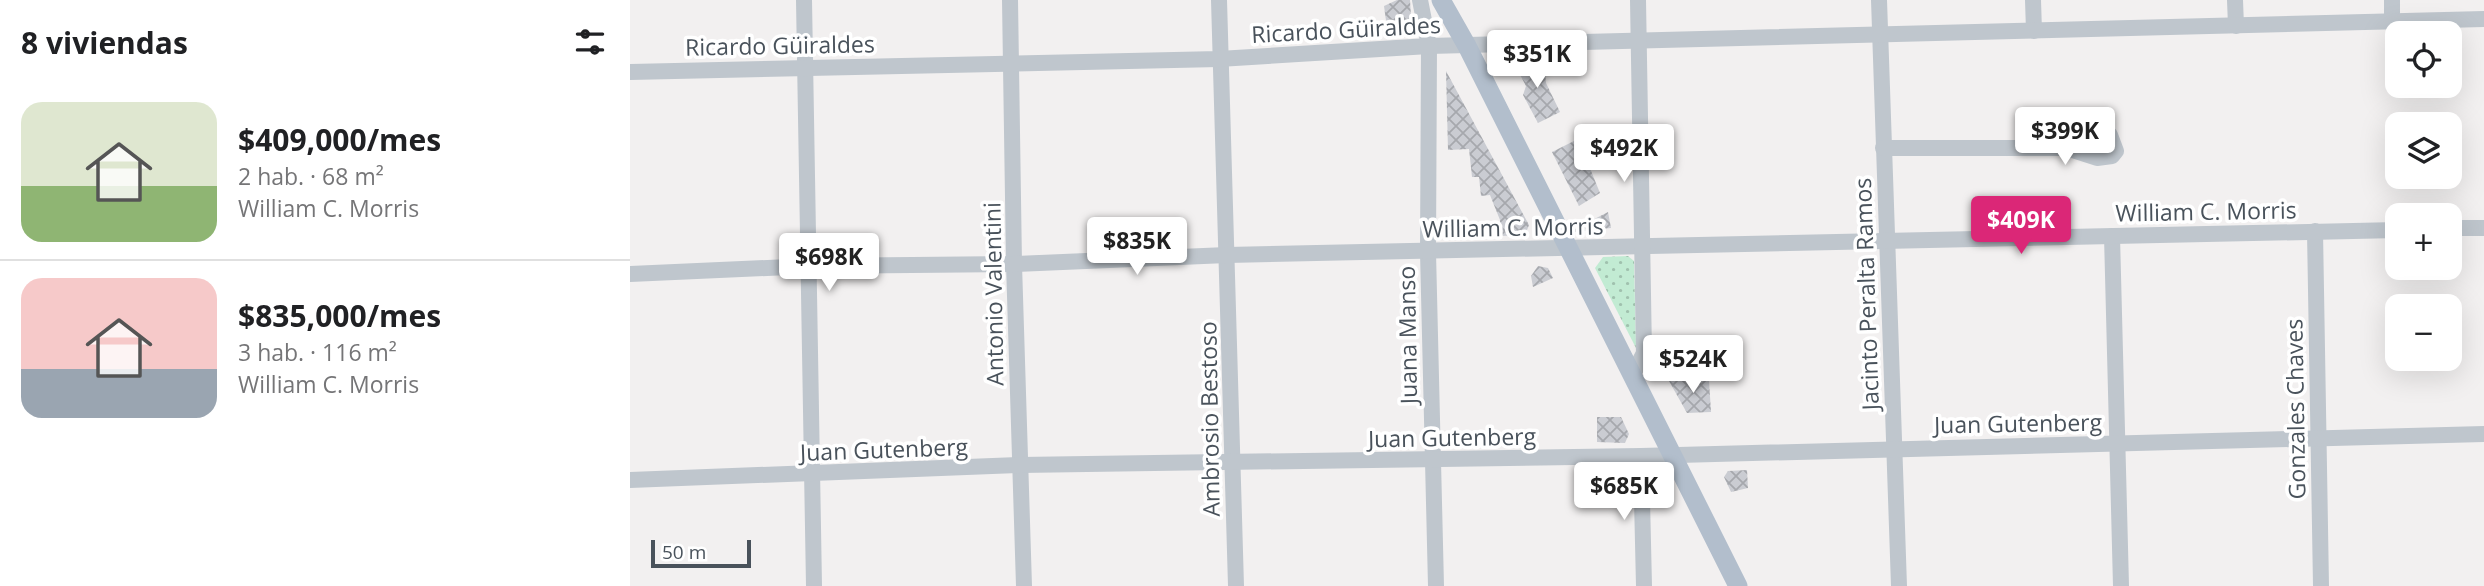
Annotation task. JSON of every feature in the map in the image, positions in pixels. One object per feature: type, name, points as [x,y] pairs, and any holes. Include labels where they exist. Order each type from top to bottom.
[{"type":"main road","points":[[1441,0],[1467,46],[1738,586]]},
{"type":"street","points":[[804,0],[814,586]]},
{"type":"street","name":"Antonio Valentini","points":[[1010,0],[1014,264],[1024,586]]},
{"type":"street","name":"Ambrosio Bestoso","points":[[1219,0],[1236,586]]},
{"type":"street","name":"Juana Manso","points":[[1420,0],[1429,46],[1428,252],[1436,586]]},
{"type":"street","points":[[1633,374],[1644,353],[1638,0]]},
{"type":"street","name":"Jacinto Peralta Ramos","points":[[1879,0],[1878,35],[1899,586]]},
{"type":"street","points":[[2033,0],[2034,31]]},
{"type":"street","points":[[2235,0],[2236,26]]},
{"type":"street","points":[[2392,0],[2392,21]]},
{"type":"street","name":"Ricardo Güiraldes","points":[[2423,21],[2484,19]]},
{"type":"street","name":"Ricardo Güiraldes","points":[[630,72],[1219,59],[1429,46],[2385,22]]},
{"type":"street","points":[[1883,148],[2066,148]]},
{"type":"street","points":[[2462,228],[2484,228]]},
{"type":"street","name":"William C. Morris","points":[[630,274],[810,266],[1014,264],[1227,255],[2385,230]]},
{"type":"street","name":"Gonzales Chaves","points":[[2315,231],[2321,586]]},
{"type":"street","points":[[2112,236],[2120,586]]},
{"type":"street","name":"Juan Gutenberg","points":[[630,480],[1020,466],[1674,456],[2484,435]]},
{"type":"street","points":[[1641,456],[1644,586]]},
{"type":"green space","points":[[1628,256],[1634,261],[1636,348],[1595,268],[1603,257]]},
{"type":"building","points":[[1397,0],[1410,0],[1412,31],[1407,36],[1388,35],[1384,6]]},
{"type":"building","points":[[1544,60],[1546,83],[1560,112],[1538,123],[1523,95],[1526,86],[1516,67],[1520,62]]},
{"type":"building","points":[[1446,71],[1529,225],[1525,235],[1500,236],[1500,220],[1490,195],[1481,196],[1479,177],[1472,177],[1469,149],[1448,150]]},
{"type":"building","points":[[1578,139],[1600,193],[1579,206],[1552,152]]},
{"type":"building","points":[[1608,212],[1611,228],[1574,232],[1573,230]]},
{"type":"building","points":[[1538,266],[1548,268],[1553,278],[1533,287],[1531,276]]},
{"type":"building","points":[[1669,381],[1709,381],[1711,412],[1687,413]]},
{"type":"building","points":[[1597,417],[1621,417],[1629,434],[1625,443],[1597,442]]},
{"type":"building","points":[[1747,470],[1748,488],[1731,492],[1724,477],[1728,471]]}]
